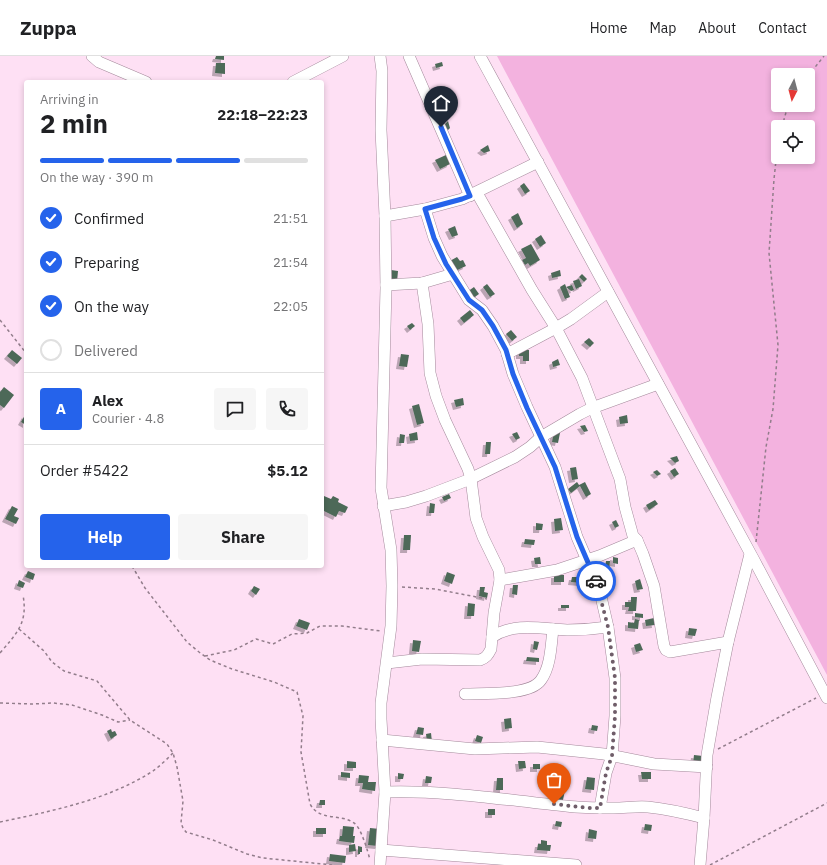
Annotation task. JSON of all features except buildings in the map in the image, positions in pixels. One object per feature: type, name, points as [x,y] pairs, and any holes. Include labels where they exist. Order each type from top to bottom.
[{"type":"street","points":[[92,56],[99,62],[141,80]]},
{"type":"street","points":[[298,80],[343,56]]},
{"type":"street","points":[[380,56],[382,71],[381,130],[385,216],[386,285],[381,471],[383,506],[391,550],[392,586],[391,631],[381,720],[385,792],[380,865]]},
{"type":"street","points":[[409,56],[474,194],[556,328],[582,378],[592,408],[620,479],[625,507],[633,536],[637,540],[643,554],[654,586],[664,646],[666,650],[670,652],[678,651],[728,642]]},
{"type":"street","points":[[480,56],[826,696]]},
{"type":"street","points":[[385,216],[425,209],[462,199],[538,162]]},
{"type":"street","points":[[425,209],[434,238],[442,256],[469,300],[482,310],[507,354],[524,401],[555,467],[577,537],[588,560],[598,588],[608,627],[615,678],[615,716],[612,756],[606,773],[600,808]]},
{"type":"street","points":[[386,285],[422,283],[453,274]]},
{"type":"street","points":[[387,663],[422,659],[480,660],[485,658],[491,649],[500,580],[496,562],[483,537],[476,518],[471,479],[436,396],[430,373],[428,324],[422,283]]},
{"type":"street","points":[[507,354],[571,319],[608,292]]},
{"type":"street","points":[[383,506],[406,502],[426,496],[471,479],[515,457],[530,447],[541,437],[592,408],[658,384]]},
{"type":"street","points":[[500,580],[557,570],[588,560],[637,540]]},
{"type":"street","points":[[700,865],[707,755],[728,642],[752,557]]},
{"type":"street","points":[[492,637],[503,630],[517,628],[586,630],[608,627]]},
{"type":"street","points":[[465,694],[512,692],[526,690],[537,685],[542,679],[546,669],[553,629]]},
{"type":"street","points":[[382,740],[475,749],[536,747],[612,756],[654,764],[707,767]]},
{"type":"street","points":[[385,792],[441,793],[566,806],[600,808],[646,807],[672,810],[704,818]]},
{"type":"street","points":[[381,850],[576,865]]},
{"type":"path","points":[[814,68],[824,56]]},
{"type":"path","points":[[752,557],[766,447],[773,409],[778,345],[769,253],[776,164]]},
{"type":"path","points":[[0,320],[16,343],[24,351]]},
{"type":"path","points":[[133,568],[145,588],[186,642],[205,656],[232,669],[274,682],[297,692],[303,716],[301,752],[310,804],[314,810],[321,815],[349,821],[355,824],[360,832],[370,865]]},
{"type":"path","points":[[392,586],[458,592],[496,602]]},
{"type":"path","points":[[0,653],[16,635],[19,629],[24,616],[24,595]]},
{"type":"path","points":[[205,656],[234,650],[256,639],[270,644],[276,644],[292,634],[307,633],[320,626],[342,626],[379,632],[391,631]]},
{"type":"path","points":[[19,629],[44,651],[52,662],[64,671],[97,681],[130,720],[167,744],[173,753],[177,767],[183,801],[181,823],[186,832],[213,840],[247,854],[263,858],[333,865]]},
{"type":"path","points":[[707,755],[826,696]]},
{"type":"path","points":[[0,704],[52,703],[72,705],[118,722],[130,720]]},
{"type":"path","points":[[0,822],[42,813],[111,792],[130,784],[154,770],[173,753]]},
{"type":"path","points":[[710,865],[827,803]]},
{"type":"shaded area","points":[[497,56],[827,56],[827,675]]},
{"type":"way so far","points":[[554,804],[600,808],[606,773],[612,756],[615,716],[615,678],[608,627],[596,581]]},
{"type":"route","points":[[441,127],[470,196],[425,209],[434,238],[446,264],[455,277],[460,288],[469,300],[482,310],[493,326],[506,350],[513,374],[527,408],[555,467],[577,537],[596,581]]}]
